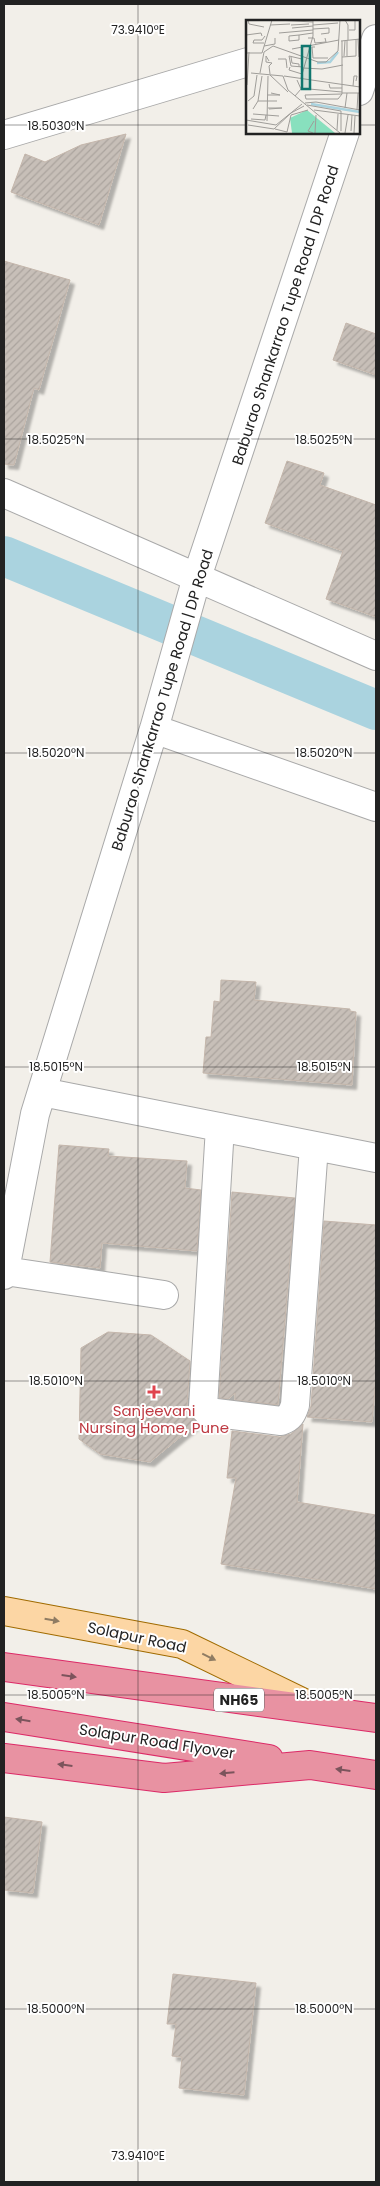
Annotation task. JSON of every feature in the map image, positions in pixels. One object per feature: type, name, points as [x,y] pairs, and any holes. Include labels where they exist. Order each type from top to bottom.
[{"type":"highway","name":"NH65","points":[[4,1667],[321,1711]]},
{"type":"highway","name":"Solapur Road","points":[[321,1711],[376,1718]]},
{"type":"highway","name":"Solapur Road Flyover","points":[[4,1717],[310,1765]]},
{"type":"highway","points":[[4,1758],[164,1778],[310,1765],[376,1774]]},
{"type":"main road","name":"Solapur Road","points":[[4,1611],[182,1644],[321,1711]]},
{"type":"street","points":[[360,29],[376,24]]},
{"type":"street","points":[[360,88],[376,39]]},
{"type":"street","points":[[4,135],[246,63]]},
{"type":"street","name":"Baburao Shankarrao Tupe Road | DP Road","points":[[4,1273],[35,1114],[154,729],[197,577],[344,134]]},
{"type":"street","points":[[4,493],[376,656]]},
{"type":"street","points":[[154,729],[376,808]]},
{"type":"street","points":[[42,1092],[376,1158]]},
{"type":"street","points":[[220,1127],[203,1407],[208,1412],[281,1421],[292,1414],[295,1405],[314,1146]]},
{"type":"street","points":[[4,1273],[164,1296]]},
{"type":"building","points":[[126,134],[99,225],[11,192],[25,154],[45,162],[81,145]]},
{"type":"building","points":[[4,261],[70,280],[39,390],[34,388],[14,465],[4,464]]},
{"type":"building","points":[[346,323],[376,334],[376,375],[333,360]]},
{"type":"building","points":[[287,461],[324,473],[320,485],[376,505],[376,617],[326,599],[343,551],[265,523]]},
{"type":"building","points":[[221,980],[256,982],[254,1000],[350,1009],[350,1011],[356,1012],[352,1085],[203,1073],[206,1037],[211,1037],[214,1001],[220,1002]]},
{"type":"building","points":[[59,1145],[109,1149],[108,1156],[187,1161],[185,1188],[201,1190],[197,1251],[102,1243],[100,1268],[50,1262]]},
{"type":"building","points":[[232,1192],[295,1198],[278,1405],[235,1400],[235,1393],[228,1399],[219,1398]]},
{"type":"building","points":[[324,1221],[376,1225],[376,1379],[372,1422],[307,1417],[311,1406]]},
{"type":"building","points":[[108,1332],[151,1335],[190,1361],[187,1406],[189,1413],[197,1423],[150,1462],[100,1454],[79,1439],[81,1348]]},
{"type":"building","points":[[303,1424],[297,1502],[376,1515],[376,1589],[221,1564],[236,1478],[227,1478],[232,1431],[280,1437],[291,1434]]},
{"type":"building","points":[[4,1817],[42,1822],[33,1893],[4,1890]]},
{"type":"building","points":[[173,1974],[256,1983],[244,2095],[179,2088],[182,2057],[172,2056],[176,2024],[167,2024]]},
{"type":"waterway","points":[[4,556],[376,710]]},
{"type":"place","name":"Sanjeevani Nursing Home, Pune","points":[[154,1392]]}]
